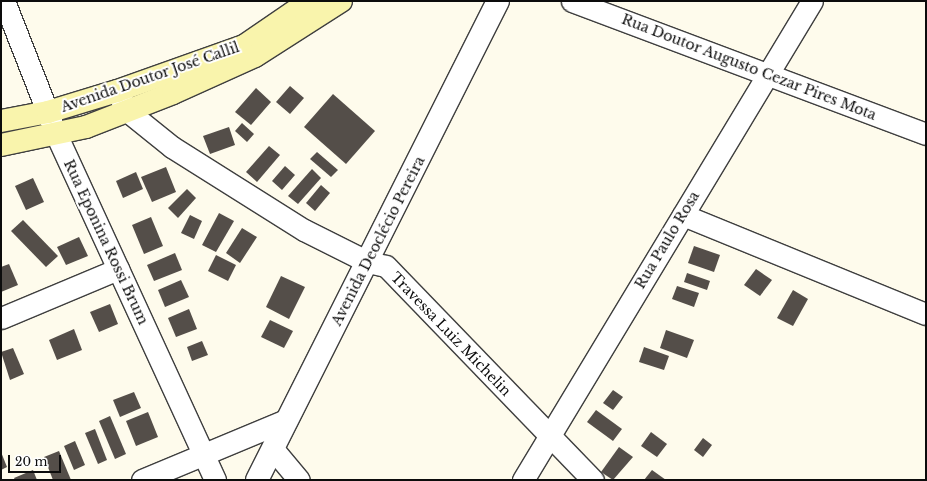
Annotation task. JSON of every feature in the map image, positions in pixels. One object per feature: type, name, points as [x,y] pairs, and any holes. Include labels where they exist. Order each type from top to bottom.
[{"type":"main road","name":"Avenida Doutor José Callil","points":[[1,145],[86,128],[122,100],[244,46],[310,1]]},
{"type":"main road","name":"Avenida Doutor José Callil","points":[[1,121],[122,100],[255,56],[341,1]]},
{"type":"street","name":"Rua Eponina Rossi Brum","points":[[4,1],[56,134],[215,480]]},
{"type":"street","name":"Avenida Deoclécio Pereira","points":[[257,480],[498,1]]},
{"type":"street","name":"Rua Doutor Augusto Cezar Pires Mota","points":[[572,1],[770,74],[926,134]]},
{"type":"street","name":"Rua Paulo Rosa","points":[[523,480],[682,215],[770,74],[812,1]]},
{"type":"street","name":"Travessa Luiz Michelin","points":[[122,100],[172,147],[304,230],[368,262],[386,266],[593,480]]},
{"type":"street","points":[[682,215],[926,314]]},
{"type":"street","points":[[1,318],[118,269]]},
{"type":"street","points":[[142,480],[286,420]]},
{"type":"street","points":[[273,449],[299,480]]},
{"type":"building","points":[[290,86],[304,98],[290,114],[276,102]]},
{"type":"building","points":[[256,88],[271,102],[251,125],[235,112]]},
{"type":"building","points":[[333,94],[375,131],[346,164],[304,127]]},
{"type":"building","points":[[242,123],[254,134],[247,142],[235,131]]},
{"type":"building","points":[[229,127],[235,145],[210,154],[203,136]]},
{"type":"building","points":[[269,146],[280,155],[257,182],[246,172]]},
{"type":"building","points":[[317,152],[338,170],[331,177],[310,159]]},
{"type":"building","points":[[285,166],[295,175],[282,190],[272,181]]},
{"type":"building","points":[[166,167],[176,192],[152,202],[141,177]]},
{"type":"building","points":[[312,169],[321,178],[298,204],[288,196]]},
{"type":"building","points":[[136,172],[143,189],[123,198],[116,181]]},
{"type":"building","points":[[33,178],[44,202],[26,210],[15,186]]},
{"type":"building","points":[[321,185],[330,193],[315,211],[306,203]]},
{"type":"building","points":[[187,189],[196,198],[178,218],[168,208]]},
{"type":"building","points":[[219,213],[234,221],[216,252],[202,245]]},
{"type":"building","points":[[190,215],[202,221],[194,239],[181,233]]},
{"type":"building","points":[[151,217],[163,246],[144,254],[132,225]]},
{"type":"building","points":[[23,220],[58,256],[46,267],[11,231]]},
{"type":"building","points":[[242,228],[257,237],[240,263],[226,253]]},
{"type":"building","points":[[79,237],[88,256],[66,265],[57,247]]},
{"type":"building","points":[[694,246],[720,255],[714,272],[688,263]]},
{"type":"building","points":[[175,253],[182,270],[154,281],[147,265]]},
{"type":"building","points":[[216,255],[236,265],[228,281],[208,271]]},
{"type":"building","points":[[9,264],[18,285],[1,292],[1,267]]},
{"type":"building","points":[[756,269],[772,280],[760,296],[744,285]]},
{"type":"building","points":[[687,273],[710,281],[707,290],[684,282]]},
{"type":"building","points":[[281,276],[305,287],[289,319],[266,307]]},
{"type":"building","points":[[181,280],[189,297],[165,307],[158,290]]},
{"type":"building","points":[[677,286],[699,293],[694,307],[672,299]]},
{"type":"building","points":[[793,290],[808,299],[793,326],[777,318]]},
{"type":"building","points":[[110,304],[118,324],[99,332],[90,312]]},
{"type":"building","points":[[189,309],[197,329],[176,337],[168,318]]},
{"type":"building","points":[[270,320],[293,331],[284,348],[261,337]]},
{"type":"building","points":[[74,329],[82,350],[57,360],[49,340]]},
{"type":"building","points":[[666,330],[694,340],[687,358],[660,348]]},
{"type":"building","points":[[202,341],[208,355],[192,361],[187,347]]},
{"type":"building","points":[[644,347],[669,356],[664,370],[639,362]]},
{"type":"building","points":[[13,348],[24,374],[10,380],[1,352]]},
{"type":"building","points":[[613,390],[623,397],[613,410],[603,403]]},
{"type":"building","points":[[134,392],[141,408],[120,417],[113,400]]},
{"type":"building","points":[[596,410],[622,429],[613,441],[587,422]]},
{"type":"building","points":[[148,412],[158,437],[136,446],[126,421]]},
{"type":"building","points":[[110,416],[126,454],[115,459],[99,421]]},
{"type":"building","points":[[95,429],[107,460],[98,464],[85,433]]},
{"type":"building","points":[[651,432],[667,444],[657,457],[641,446]]},
{"type":"building","points":[[703,438],[712,445],[703,457],[694,450]]},
{"type":"building","points":[[75,441],[85,465],[74,470],[64,446]]},
{"type":"building","points":[[619,447],[633,457],[613,480],[601,472]]},
{"type":"building","points":[[59,451],[71,480],[53,480],[44,457]]},
{"type":"building","points":[[1,452],[7,467],[1,470]]},
{"type":"building","points":[[33,470],[37,480],[15,480],[14,478]]},
{"type":"building","points":[[652,470],[666,480],[644,480]]}]
